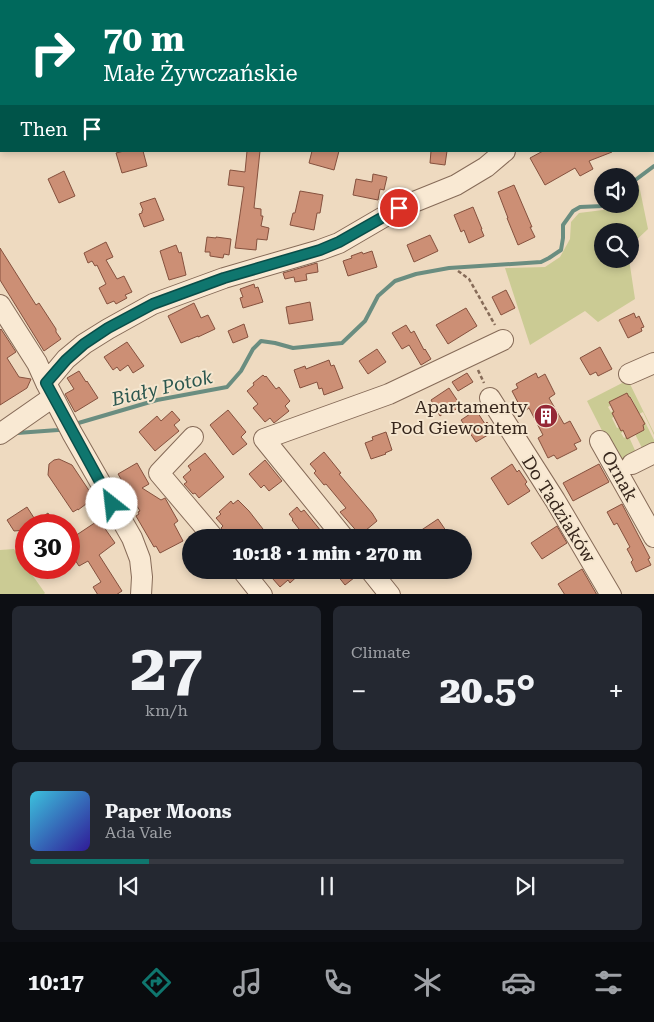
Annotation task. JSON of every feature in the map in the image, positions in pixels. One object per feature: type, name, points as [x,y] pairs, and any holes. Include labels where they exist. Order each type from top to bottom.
[{"type":"street","points":[[0,434],[49,390],[66,360],[84,344],[108,328],[153,304],[224,278],[320,250],[339,242],[399,208],[456,185],[486,168],[503,152]]},
{"type":"street","points":[[0,305],[33,358],[72,433],[138,550],[142,567],[141,594]]},
{"type":"street","points":[[337,529],[264,439],[389,394],[503,340]]},
{"type":"street","points":[[629,374],[654,363]]},
{"type":"street","name":"Do Tadziaków","points":[[490,398],[612,594]]},
{"type":"street","points":[[193,437],[159,473],[206,529]]},
{"type":"street","name":"Ornak","points":[[600,442],[654,537]]},
{"type":"street","points":[[632,464],[654,453]]},
{"type":"street","points":[[250,579],[262,594]]},
{"type":"street","points":[[378,579],[390,594]]},
{"type":"path","points":[[458,272],[469,279],[503,340]]},
{"type":"green space","points":[[639,185],[648,229],[639,238],[639,223],[594,223],[594,268],[630,268],[635,299],[598,322],[585,311],[530,345],[505,268],[545,267],[560,257],[570,239],[571,222],[579,213],[594,211],[594,213],[639,213]]},
{"type":"green space","points":[[628,380],[654,435],[643,412],[639,414],[631,397],[609,402],[611,405],[608,407],[611,412],[614,410],[615,413],[612,413],[615,416],[612,418],[617,428],[620,427],[621,431],[623,429],[624,431],[621,433],[624,438],[627,436],[628,439],[629,437],[638,457],[620,466],[587,401]]},
{"type":"green space","points":[[642,416],[654,440],[654,449],[642,448],[635,434],[644,430],[643,425],[645,424],[640,417]]},
{"type":"green space","points":[[0,550],[15,550],[15,579],[35,579],[45,593],[0,594]]},
{"type":"building","points":[[143,152],[147,166],[122,173],[116,153]]},
{"type":"building","points":[[247,152],[260,152],[254,208],[261,209],[261,216],[263,216],[261,226],[269,228],[267,240],[257,239],[256,250],[235,248],[244,187],[228,185],[230,170],[245,172]]},
{"type":"building","points":[[312,152],[339,152],[334,170],[309,163]]},
{"type":"building","points":[[431,152],[447,152],[445,165],[430,163]]},
{"type":"building","points":[[541,152],[612,152],[589,161],[593,169],[580,176],[575,168],[545,185],[530,158]]},
{"type":"building","points":[[64,171],[75,196],[59,203],[48,179]]},
{"type":"building","points":[[373,174],[387,177],[384,190],[380,189],[378,200],[353,195],[356,179],[372,182]]},
{"type":"building","points":[[514,185],[535,237],[518,245],[498,192]]},
{"type":"building","points":[[300,191],[323,195],[320,213],[317,213],[314,230],[290,225]]},
{"type":"building","points":[[155,198],[164,220],[144,227],[139,214],[143,210],[140,203]]},
{"type":"building","points":[[473,207],[484,236],[469,243],[464,230],[461,232],[454,215]]},
{"type":"building","points":[[430,235],[438,251],[414,262],[407,245]]},
{"type":"building","points":[[207,237],[231,239],[229,255],[224,254],[223,258],[210,256],[210,252],[205,252]]},
{"type":"building","points":[[106,242],[113,257],[106,260],[117,279],[124,276],[132,292],[125,295],[127,298],[116,304],[114,301],[107,304],[99,288],[106,284],[97,265],[95,266],[92,261],[88,263],[84,253]]},
{"type":"building","points":[[176,245],[179,253],[181,252],[186,275],[169,280],[160,251]]},
{"type":"building","points":[[0,248],[36,305],[39,303],[61,339],[44,351],[0,280]]},
{"type":"building","points":[[372,251],[377,267],[348,276],[343,261],[362,252],[363,254]]},
{"type":"building","points":[[317,263],[318,272],[306,274],[307,280],[295,282],[294,277],[285,279],[283,273]]},
{"type":"building","points":[[254,284],[255,288],[258,287],[263,302],[243,308],[240,298],[243,297],[240,289]]},
{"type":"building","points":[[506,290],[515,308],[501,315],[492,297]]},
{"type":"building","points":[[310,302],[313,320],[289,324],[286,307]]},
{"type":"building","points":[[194,303],[201,318],[208,315],[215,329],[181,343],[168,316]]},
{"type":"building","points":[[466,308],[477,326],[448,344],[436,325]]},
{"type":"building","points":[[634,313],[636,318],[639,316],[644,327],[641,328],[642,331],[628,338],[619,320]]},
{"type":"building","points":[[244,324],[248,337],[233,343],[228,331]]},
{"type":"building","points":[[406,325],[411,333],[414,331],[431,359],[421,365],[409,345],[402,349],[392,333]]},
{"type":"building","points":[[0,330],[16,352],[7,358],[19,377],[31,379],[27,388],[0,405]]},
{"type":"building","points":[[127,342],[144,366],[133,373],[128,365],[120,371],[117,367],[113,370],[104,357]]},
{"type":"building","points":[[600,347],[612,369],[598,376],[596,372],[590,375],[580,358]]},
{"type":"building","points":[[377,349],[386,362],[368,374],[359,361]]},
{"type":"building","points":[[329,360],[331,366],[334,365],[343,388],[324,395],[322,388],[319,389],[317,382],[300,388],[294,370],[305,366],[306,369]]},
{"type":"building","points":[[79,371],[98,398],[75,412],[65,394],[74,389],[67,378]]},
{"type":"building","points":[[467,373],[473,382],[458,391],[452,382]]},
{"type":"building","name":"Apartamenty Pod Giewontem","points":[[536,373],[538,378],[545,374],[555,394],[549,398],[564,424],[570,421],[581,441],[574,444],[577,449],[557,459],[554,455],[548,458],[538,438],[543,435],[529,408],[523,412],[512,391],[518,388],[516,384]]},
{"type":"building","points":[[263,375],[266,376],[276,389],[279,387],[290,401],[285,406],[289,411],[274,423],[270,418],[265,422],[253,408],[258,404],[247,391]]},
{"type":"building","points":[[449,388],[461,406],[450,413],[448,410],[440,416],[431,400]]},
{"type":"building","points":[[627,393],[645,424],[643,425],[644,430],[627,439],[612,413],[614,412],[609,402]]},
{"type":"building","points":[[228,410],[246,432],[241,437],[247,444],[233,455],[210,425]]},
{"type":"building","points":[[476,410],[493,432],[476,442],[461,420]]},
{"type":"building","points":[[172,411],[180,420],[174,425],[179,431],[155,451],[139,432],[157,416],[161,421]]},
{"type":"building","points":[[386,432],[392,450],[371,459],[365,443],[373,440],[372,437]]},
{"type":"building","points":[[324,452],[341,473],[339,474],[377,521],[367,529],[355,529],[340,512],[346,508],[314,473],[316,471],[310,464]]},
{"type":"building","points":[[205,453],[224,477],[199,498],[184,484],[187,482],[183,477],[191,470],[188,466]]},
{"type":"building","points":[[59,459],[72,465],[94,498],[73,512],[48,475],[49,464]]},
{"type":"building","points":[[265,460],[282,481],[269,491],[264,485],[261,488],[249,474]]},
{"type":"building","points":[[137,463],[149,484],[142,488],[161,500],[165,498],[178,521],[174,524],[182,542],[160,553],[156,546],[154,547],[136,516],[140,511],[118,474]]},
{"type":"building","points":[[512,464],[517,472],[519,470],[527,482],[525,484],[530,491],[508,505],[491,478]]},
{"type":"building","points":[[599,464],[609,482],[573,501],[563,483]]},
{"type":"building","points":[[238,500],[263,529],[222,529],[223,526],[216,518],[221,514],[219,512],[231,501],[233,504]]},
{"type":"building","points":[[622,504],[650,558],[648,559],[651,565],[636,572],[631,562],[633,560],[627,549],[630,547],[617,523],[614,525],[607,512]]},
{"type":"building","points":[[27,507],[32,514],[16,514]]},
{"type":"building","points":[[297,507],[301,512],[304,510],[319,529],[299,529],[289,514]]},
{"type":"building","points":[[15,515],[15,531],[14,531],[7,520]]},
{"type":"building","points":[[438,519],[445,529],[423,529]]},
{"type":"building","points":[[99,520],[115,543],[99,555],[122,591],[118,594],[97,594],[93,587],[101,582],[88,561],[80,565],[80,533]]},
{"type":"building","points":[[557,526],[567,543],[542,559],[531,543]]},
{"type":"building","points":[[582,569],[596,594],[564,594],[558,584]]},
{"type":"building","points":[[273,579],[294,579],[290,583],[288,580],[280,587]]},
{"type":"building","points":[[340,579],[353,579],[345,585]]},
{"type":"waterway","name":"Biały Potok","points":[[639,177],[654,166]]},
{"type":"waterway","name":"Biały Potok","points":[[75,424],[157,400],[227,387],[241,371],[253,349],[261,341],[293,348],[342,343],[365,321],[378,296],[395,281],[416,274],[449,268],[541,262],[561,250],[563,225],[573,211],[580,207],[594,206]]},
{"type":"waterway","name":"Biały Potok","points":[[17,433],[62,429]]},
{"type":"place","name":"Apartamenty Pod Giewontem","points":[[546,416]]},
{"type":"route","points":[[112,504],[46,383],[66,360],[98,334],[153,304],[224,278],[320,250],[350,237],[399,208]]}]
